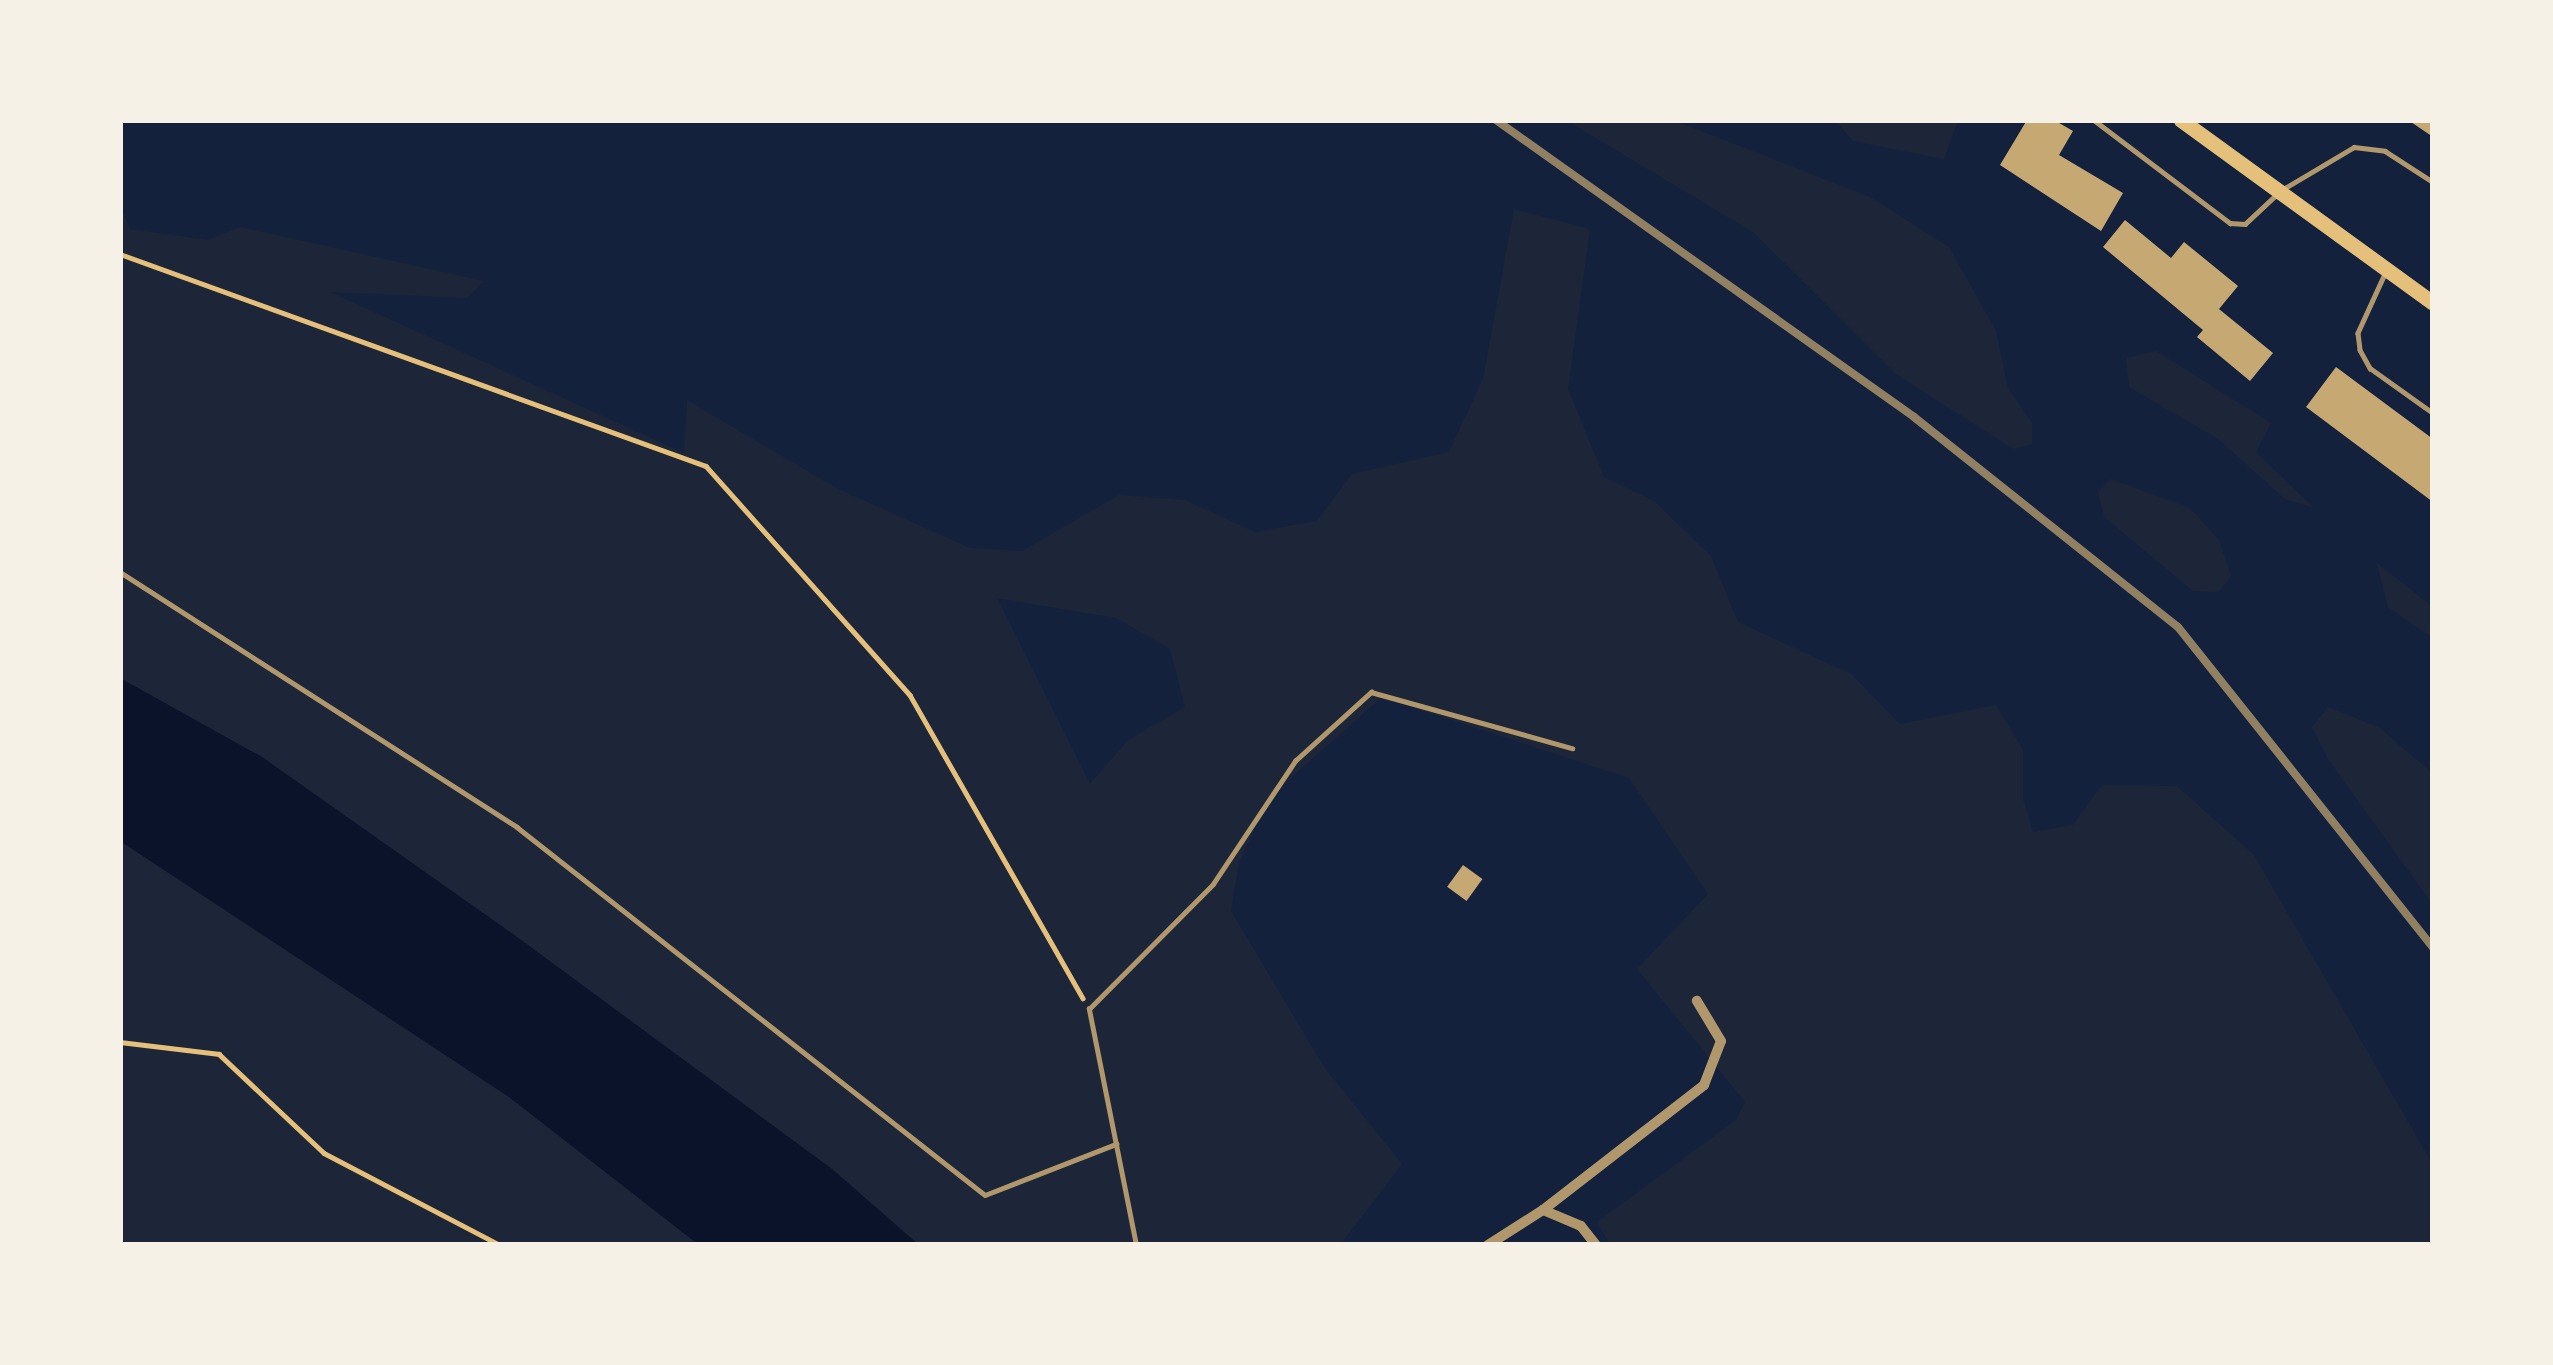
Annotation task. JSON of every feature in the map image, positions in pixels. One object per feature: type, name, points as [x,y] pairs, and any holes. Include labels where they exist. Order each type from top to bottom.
[{"type":"main road","points":[[2181,120],[2433,303]]},
{"type":"street","points":[[1488,1245],[1543,1210],[1704,1085],[1720,1041],[1697,1001]]},
{"type":"street","points":[[1543,1210],[1581,1226],[1596,1245]]},
{"type":"lane","points":[[2094,120],[2230,224],[2245,224],[2280,192],[2354,147],[2385,151],[2433,182]]},
{"type":"lane","points":[[2387,270],[2358,333],[2360,350],[2370,368],[2433,413]]},
{"type":"lane","points":[[120,572],[517,827],[985,1195],[1116,1144]]},
{"type":"lane","points":[[1136,1245],[1089,1009],[1213,884],[1294,760],[1371,692],[1572,748]]},
{"type":"path","points":[[120,254],[706,466],[910,694],[1089,1009]]},
{"type":"path","points":[[120,1042],[219,1054],[324,1154],[500,1245]]},
{"type":"shaded area","points":[[1566,120],[1673,120],[1870,197],[1949,247],[1996,331],[2008,388],[2032,423],[2032,444],[2013,449],[1896,374],[1754,233]]},
{"type":"shaded area","points":[[1835,120],[1958,120],[1944,159],[1853,141]]},
{"type":"shaded area","points":[[120,205],[130,229],[208,240],[240,227],[484,281],[467,298],[330,292],[684,453],[687,400],[836,488],[970,548],[1022,551],[1119,495],[1185,500],[1255,532],[1317,521],[1352,474],[1449,452],[1483,379],[1514,209],[1590,229],[1568,389],[1604,477],[1654,501],[1711,556],[1738,622],[1851,674],[1900,724],[1996,705],[2023,750],[2023,799],[2033,832],[2073,825],[2102,785],[2177,786],[2254,855],[2433,1165],[2433,1245],[1610,1245],[1597,1222],[1736,1120],[1745,1102],[1637,969],[1708,894],[1629,778],[1382,697],[1270,796],[1239,862],[1231,911],[1324,1067],[1402,1164],[1340,1245],[919,1245],[832,1169],[513,934],[262,757],[120,678]],"holes":[[[997,598],[1116,618],[1170,649],[1185,707],[1128,740],[1090,784]]]},
{"type":"shaded area","points":[[2156,351],[2271,423],[2256,452],[2314,508],[2285,499],[2218,439],[2129,387],[2126,358]]},
{"type":"shaded area","points":[[2111,479],[2190,508],[2219,540],[2231,576],[2219,592],[2193,591],[2104,517],[2098,492]]},
{"type":"shaded area","points":[[2377,563],[2433,607],[2433,638],[2388,607]]},
{"type":"shaded area","points":[[120,678],[262,757],[513,934],[832,1169],[919,1245],[699,1245],[509,1097],[120,841]]},
{"type":"shaded area","points":[[2328,707],[2380,728],[2433,774],[2433,905],[2328,759],[2312,727]]},
{"type":"shaded area","points":[[120,841],[509,1097],[699,1245],[120,1245]]},
{"type":"building","points":[[2027,120],[2054,120],[2073,131],[2059,155],[2123,193],[2101,231],[2000,165]]},
{"type":"building","points":[[2408,120],[2433,120],[2433,137]]},
{"type":"building","points":[[2125,220],[2171,258],[2184,242],[2238,286],[2219,309],[2273,353],[2250,381],[2197,337],[2203,330],[2103,247]]},
{"type":"building","points":[[2336,367],[2433,439],[2433,502],[2306,407]]},
{"type":"building","points":[[1463,865],[1482,879],[1467,901],[1447,887]]},
{"type":"railway","points":[[1496,120],[1914,417],[2178,627],[2433,948]]}]
